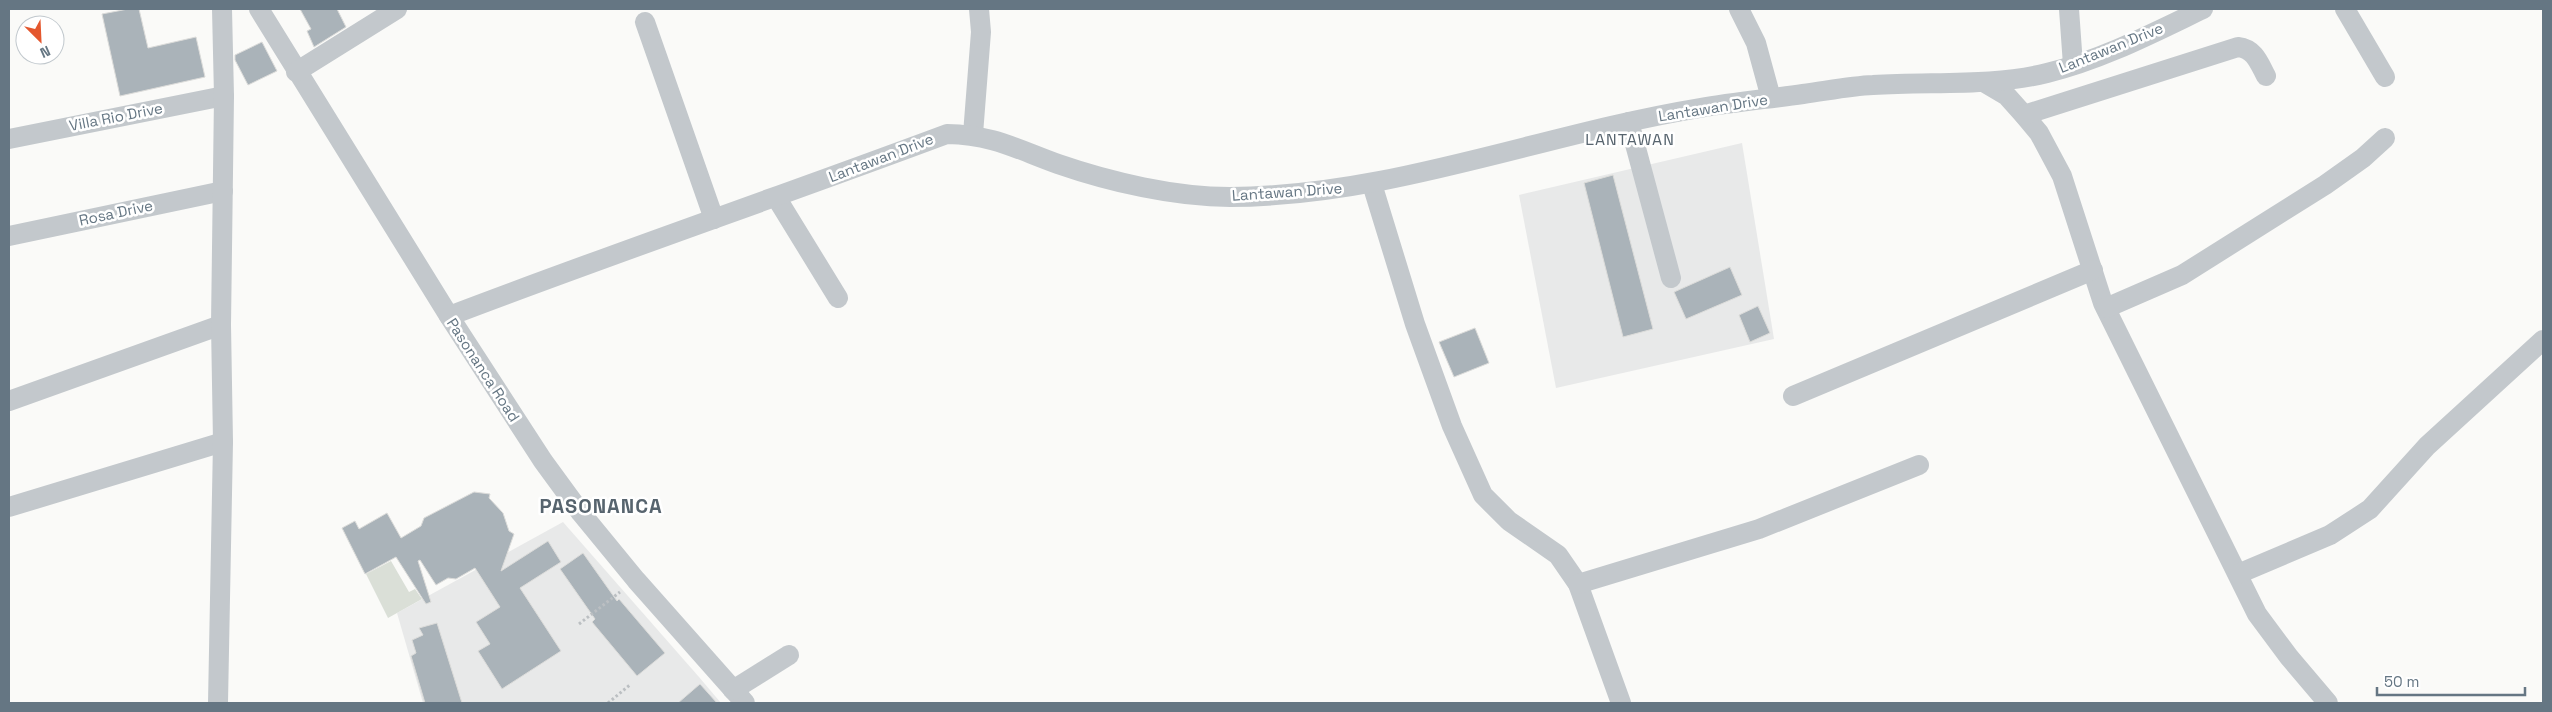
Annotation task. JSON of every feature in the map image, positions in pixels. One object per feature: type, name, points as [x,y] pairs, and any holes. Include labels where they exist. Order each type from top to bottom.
[{"type":"street","points":[[218,703],[224,442],[221,326],[224,96],[222,9]]},
{"type":"street","name":"Pasonanca Road","points":[[259,9],[296,72],[449,316],[566,494],[636,580],[739,696]]},
{"type":"street","points":[[296,72],[397,9]]},
{"type":"street","points":[[973,134],[981,32],[979,9]]},
{"type":"street","points":[[1739,9],[1756,43],[1771,98]]},
{"type":"street","points":[[2069,9],[2072,65]]},
{"type":"street","points":[[2345,9],[2385,77]]},
{"type":"street","name":"Lantawan Drive","points":[[449,316],[597,260],[947,134],[973,134],[1000,141],[1059,164],[1130,183],[1178,193],[1227,197],[1309,193],[1372,184],[1630,122],[1699,108],[1871,85],[1985,83],[2045,74],[2122,46],[2199,10]]},
{"type":"street","points":[[644,22],[714,219]]},
{"type":"street","points":[[2024,115],[2238,47],[2247,48],[2253,53],[2266,76]]},
{"type":"street","points":[[1985,83],[2007,96],[2039,133],[2062,176],[2106,308],[2258,614],[2289,657],[2328,703]]},
{"type":"street","name":"Villa Rio Drive","points":[[9,139],[224,96]]},
{"type":"street","points":[[1630,122],[1671,278]]},
{"type":"street","points":[[2106,308],[2182,275],[2325,185],[2363,158],[2385,138]]},
{"type":"street","points":[[1372,184],[1415,324],[1452,426],[1483,495],[1509,520],[1558,555],[1578,584],[1621,703]]},
{"type":"street","name":"Rosa Drive","points":[[9,236],[223,191]]},
{"type":"street","points":[[776,197],[838,298]]},
{"type":"street","points":[[1793,396],[2092,270]]},
{"type":"street","points":[[9,402],[221,326]]},
{"type":"street","points":[[2238,574],[2330,535],[2370,509],[2426,446],[2543,340]]},
{"type":"street","points":[[9,508],[224,442]]},
{"type":"street","points":[[1578,584],[1759,529],[1919,465]]},
{"type":"street","points":[[739,696],[789,655]]},
{"type":"path","points":[[579,624],[623,590]]},
{"type":"path","points":[[608,703],[631,684]]},
{"type":"shaded area","points":[[1742,143],[1774,339],[1556,388],[1519,195]]},
{"type":"shaded area","points":[[563,522],[721,703],[423,703],[397,613]]},
{"type":"shaded area","points":[[391,561],[409,592],[415,589],[422,599],[388,618],[366,574]]},
{"type":"building","points":[[139,9],[148,48],[196,37],[205,77],[120,96],[102,14]]},
{"type":"building","points":[[300,9],[337,9],[346,27],[314,47],[307,31],[311,29]]},
{"type":"building","points":[[262,42],[277,71],[248,85],[235,60],[235,55]]},
{"type":"building","points":[[1613,175],[1653,329],[1623,337],[1584,183]]},
{"type":"building","points":[[1730,267],[1742,295],[1686,319],[1674,292]]},
{"type":"building","points":[[1758,306],[1770,333],[1750,342],[1739,315]]},
{"type":"building","points":[[1475,328],[1489,363],[1454,377],[1439,342]]},
{"type":"building","points":[[474,492],[490,494],[489,498],[503,513],[509,531],[514,534],[501,571],[548,541],[561,562],[520,588],[561,651],[502,689],[478,651],[490,644],[476,622],[500,607],[475,568],[456,579],[448,578],[436,585],[420,560],[418,561],[431,602],[426,604],[396,557],[365,574],[342,528],[355,521],[359,529],[387,513],[401,538],[421,526],[424,518]]},
{"type":"building","points":[[583,553],[617,601],[619,599],[665,653],[637,676],[592,622],[595,619],[560,569]]},
{"type":"building","points":[[437,623],[462,703],[425,703],[411,656],[416,653],[412,640],[423,635],[419,628]]},
{"type":"building","points":[[700,684],[717,703],[678,703]]},
{"type":"district","name":"LANTAWAN","points":[[1630,139]]},
{"type":"district","name":"PASONANCA","points":[[601,506]]}]
